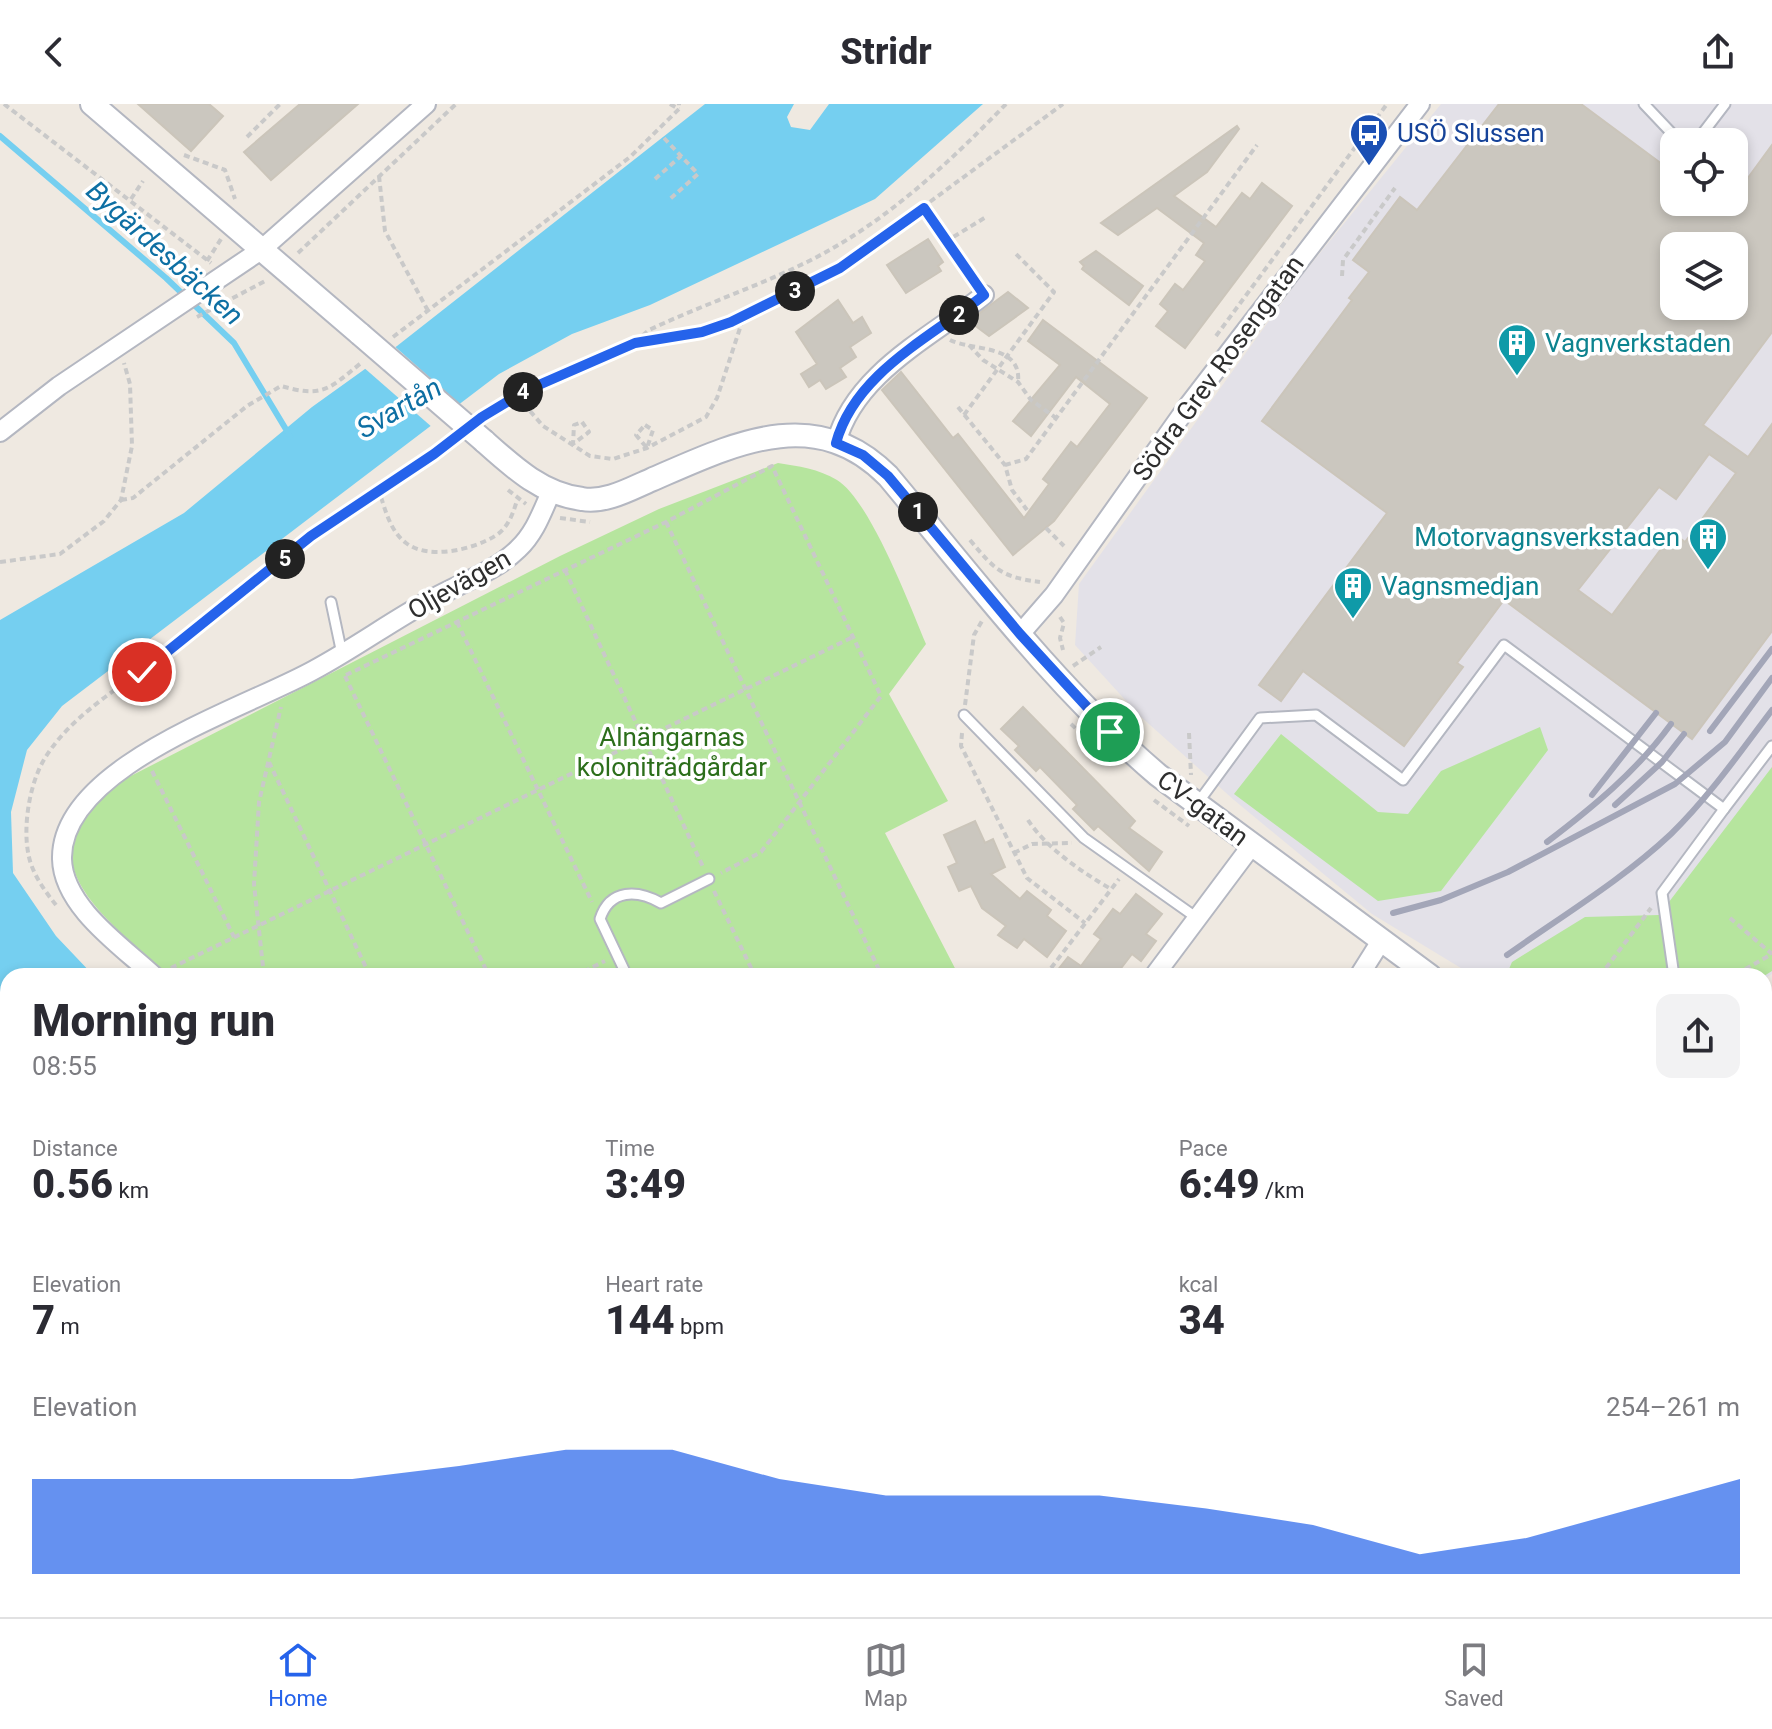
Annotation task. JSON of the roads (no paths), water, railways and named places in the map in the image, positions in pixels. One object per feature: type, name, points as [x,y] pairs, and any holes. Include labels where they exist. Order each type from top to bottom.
[{"type":"street","points":[[92,104],[516,470],[551,492],[584,500],[604,498],[750,440],[802,434],[836,443],[848,409],[865,387],[984,295]]},
{"type":"street","name":"Södra Grev Rosengatan","points":[[1020,634],[1054,595],[1188,406],[1420,104]]},
{"type":"street","points":[[0,432],[59,386],[178,309],[261,250],[422,105]]},
{"type":"street","name":"CV-gatan","points":[[836,443],[863,455],[888,476],[1020,634],[1124,747],[1419,968]]},
{"type":"street","name":"Oljevägen","points":[[146,968],[75,897],[62,861],[64,839],[73,818],[104,782],[133,763],[342,654],[508,558],[533,532],[551,492]]},
{"type":"street","points":[[1160,968],[1252,845]]},
{"type":"street","points":[[1364,968],[1381,941]]},
{"type":"lane","points":[[1644,104],[1667,128]]},
{"type":"lane","points":[[1707,128],[1725,104]]},
{"type":"lane","points":[[331,602],[342,654]]},
{"type":"lane","points":[[1197,804],[1260,718],[1316,715],[1403,780],[1504,645],[1724,809]]},
{"type":"lane","points":[[964,715],[1084,838],[1197,918]]},
{"type":"lane","points":[[1673,968],[1662,893],[1772,746]]},
{"type":"lane","points":[[624,968],[600,919],[603,910],[622,896],[641,892],[661,903],[709,879]]},
{"type":"water","name":"Svartån","points":[[705,104],[794,104],[787,117],[791,127],[810,130],[829,104],[983,104],[875,199],[650,305],[572,334],[499,374],[62,706],[27,750],[11,812],[13,873],[56,936],[86,968],[0,968],[0,620],[184,513],[312,407],[397,346]]},
{"type":"waterway","name":"Bygärdesbäcken","points":[[0,136],[166,278],[234,343],[290,436]]},
{"type":"railway","points":[[1710,731],[1772,649]]},
{"type":"railway","points":[[1393,913],[1441,900],[1508,872],[1675,784],[1725,742],[1772,678]]},
{"type":"railway","points":[[1507,955],[1612,882],[1671,834],[1711,790],[1772,710]]},
{"type":"railway","points":[[1592,795],[1656,713]]},
{"type":"railway","points":[[1547,842],[1614,788],[1671,724]]},
{"type":"railway","points":[[1615,805],[1662,762],[1684,734]]},
{"type":"place","name":"USÖ Slussen","points":[[1369,167]]},
{"type":"place","name":"Vagnverkstaden","points":[[1517,377]]},
{"type":"place","name":"Motorvagnsverkstaden","points":[[1708,571]]},
{"type":"place","name":"Vagnsmedjan","points":[[1353,620]]},
{"type":"park label","name":"Alnängarnas koloniträdgårdar","points":[[672,752]]}]
